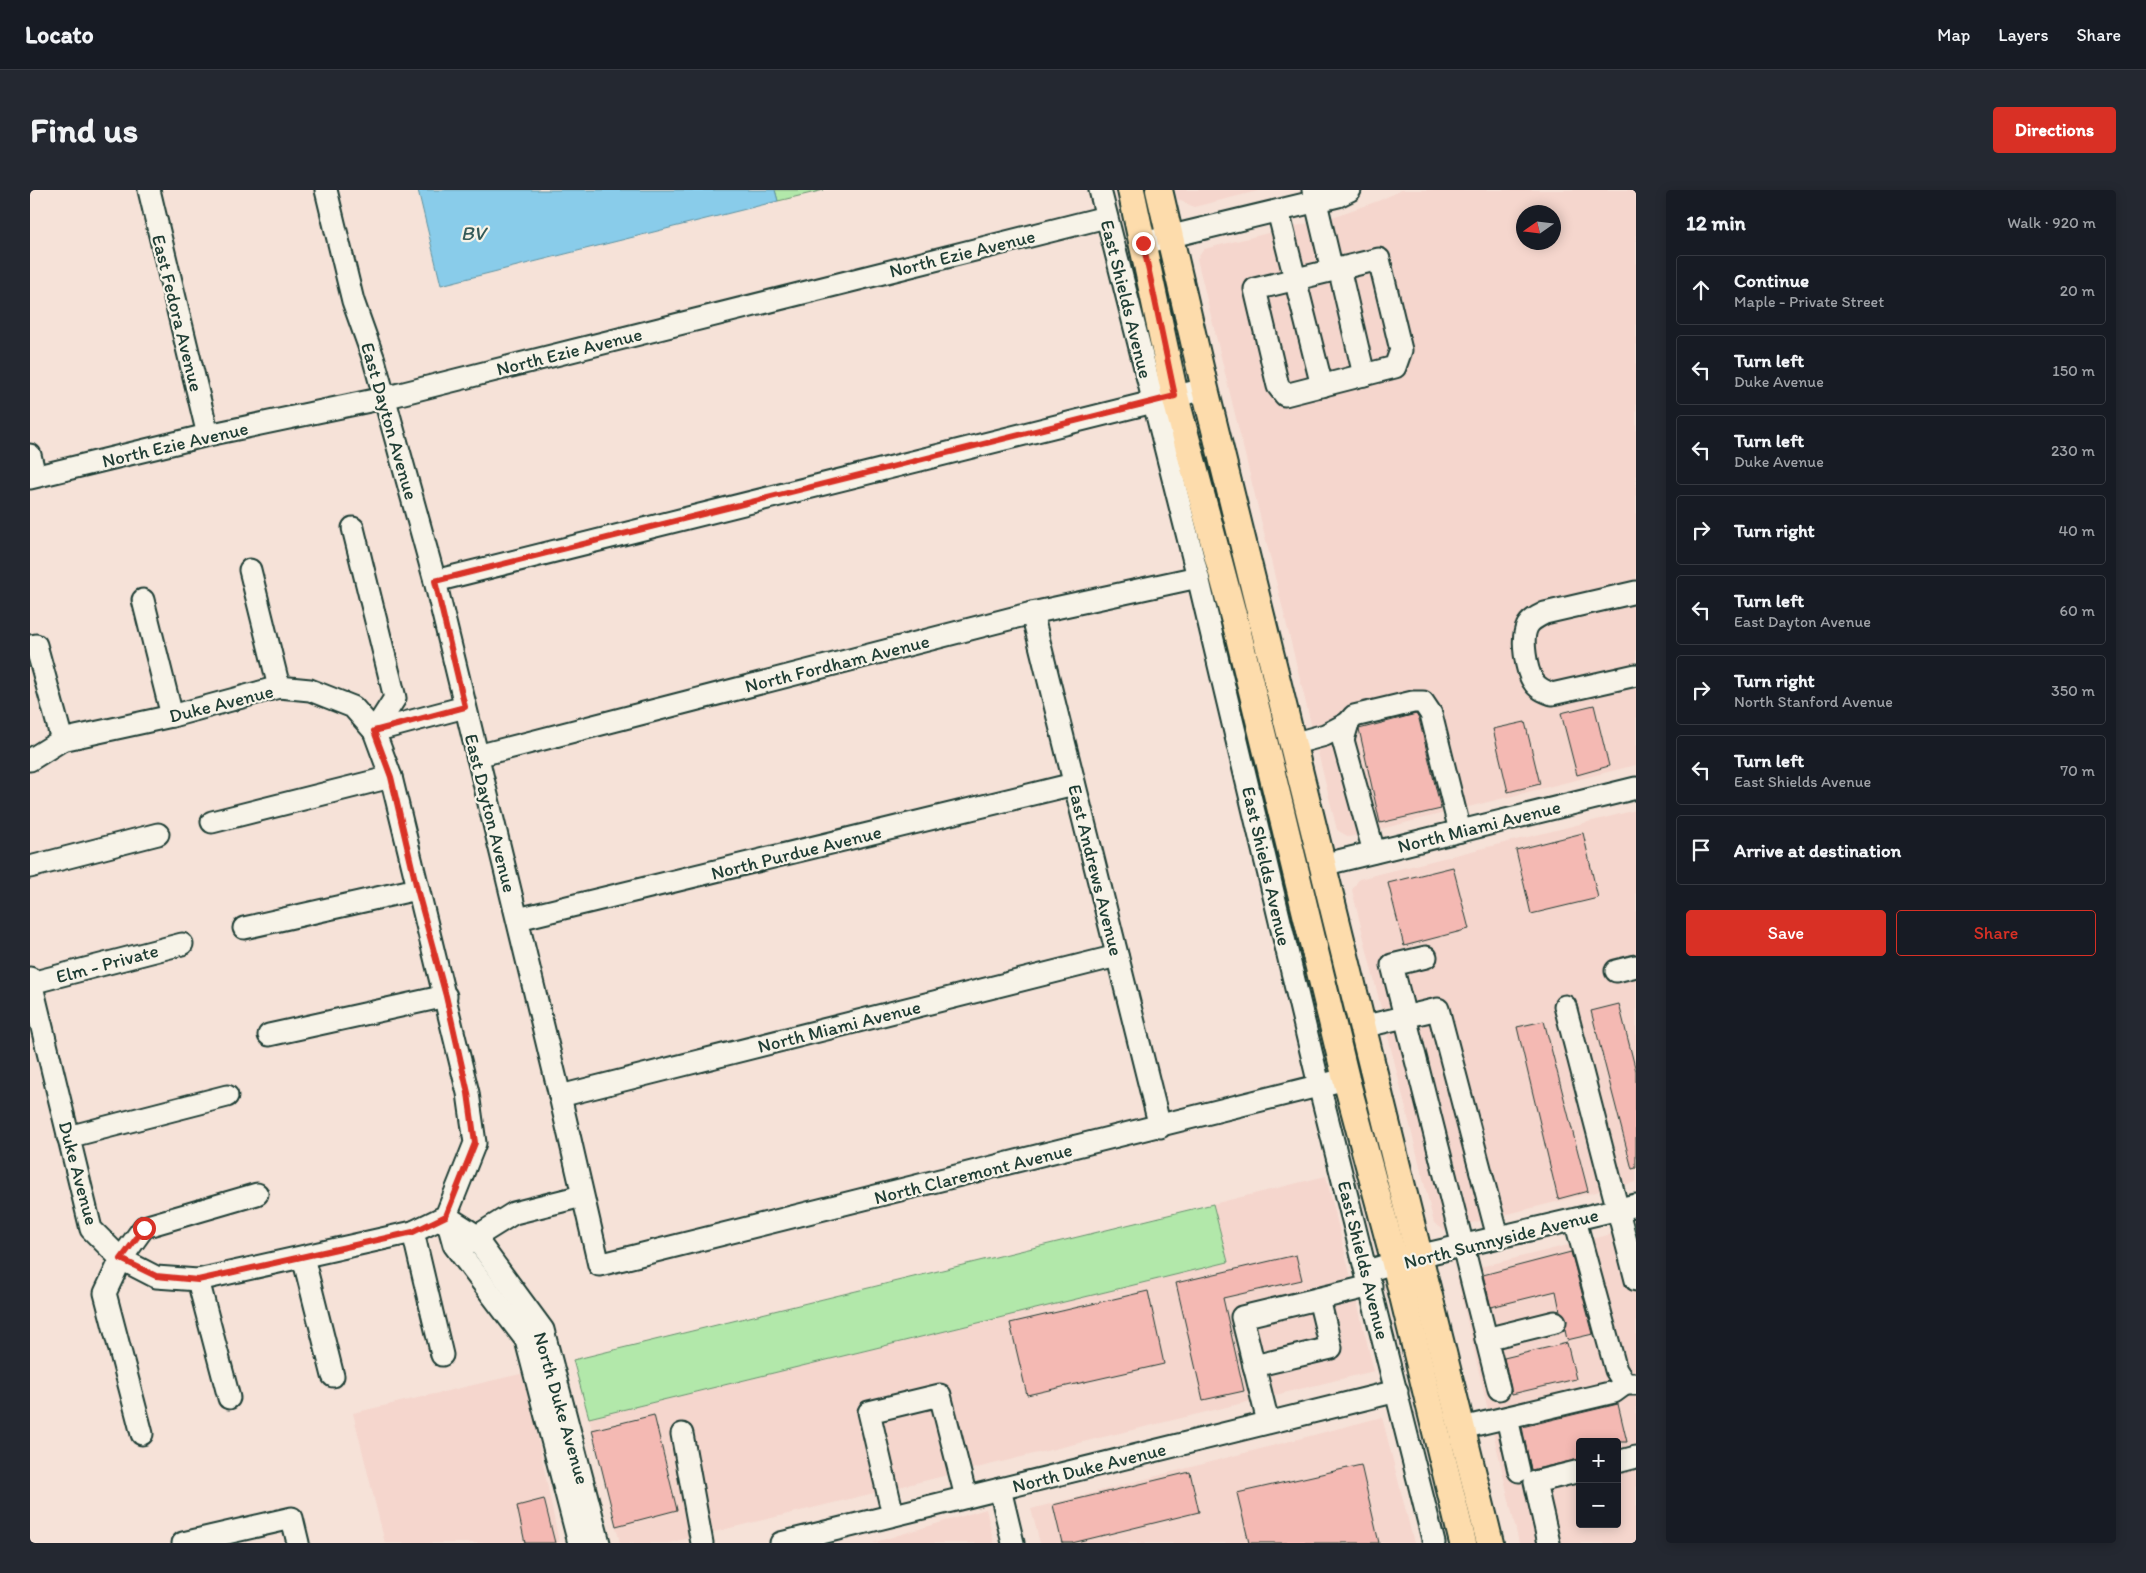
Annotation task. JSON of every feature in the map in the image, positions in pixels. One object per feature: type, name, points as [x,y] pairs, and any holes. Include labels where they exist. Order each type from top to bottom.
[{"type":"main road","name":"East Shields Avenue","points":[[1131,190],[1143,243],[1164,399],[1238,633],[1346,1079],[1462,1428],[1490,1543]]},
{"type":"main road","name":"East Shields Avenue","points":[[1159,190],[1204,389],[1309,739],[1322,865],[1362,1027],[1406,1260],[1463,1543]]},
{"type":"street","name":"East Fedora Avenue","points":[[149,190],[208,435]]},
{"type":"street","name":"East Dayton Avenue","points":[[326,190],[353,301],[374,360],[435,581],[518,919],[599,1265]]},
{"type":"street","name":"East Shields Avenue","points":[[1100,190],[1106,217],[1164,399],[1198,577],[1319,1085],[1434,1543]]},
{"type":"street","points":[[1143,243],[1278,211],[1314,196],[1338,196],[1350,190]]},
{"type":"street","points":[[1314,196],[1364,375]]},
{"type":"street","points":[[1278,211],[1322,386]]},
{"type":"street","name":"North Ezie Avenue","points":[[33,477],[208,435],[384,398],[1106,217]]},
{"type":"street","points":[[1379,258],[1401,350],[1395,367],[1285,395],[1278,386],[1254,289],[1296,279],[1379,258]]},
{"type":"street","points":[[435,581],[1204,389]]},
{"type":"street","points":[[30,455],[33,477]]},
{"type":"street","points":[[353,528],[395,698],[374,731]]},
{"type":"street","points":[[250,570],[279,687]]},
{"type":"street","name":"North Fordham Avenue","points":[[477,756],[1032,613],[1198,577]]},
{"type":"street","points":[[1636,592],[1545,613],[1535,618],[1527,628],[1524,644],[1526,662],[1532,681],[1539,688],[1552,694],[1636,675]]},
{"type":"street","points":[[143,600],[172,716]]},
{"type":"street","name":"East Andrews Avenue","points":[[1032,613],[1160,1127]]},
{"type":"street","points":[[30,646],[36,645],[62,740]]},
{"type":"street","name":"Duke Avenue","points":[[30,760],[62,740],[172,716],[279,687],[310,690],[353,707],[374,731],[391,777],[417,889],[446,996],[468,1093],[475,1143],[446,1216],[413,1232],[198,1280],[156,1276],[121,1259],[91,1229],[31,981]]},
{"type":"street","points":[[1309,739],[1348,723],[1354,716],[1413,702],[1423,702],[1430,714],[1460,831]]},
{"type":"street","points":[[374,731],[465,707]]},
{"type":"street","points":[[1348,723],[1344,740],[1374,852]]},
{"type":"street","points":[[212,822],[391,777]]},
{"type":"street","name":"North Purdue Avenue","points":[[518,919],[1074,784]]},
{"type":"street","name":"North Miami Avenue","points":[[1322,865],[1636,788]]},
{"type":"street","points":[[30,867],[158,834]]},
{"type":"street","points":[[244,928],[417,889]]},
{"type":"street","name":"Elm - Private","points":[[31,981],[182,944]]},
{"type":"street","name":"North Miami Avenue","points":[[560,1096],[1117,956]]},
{"type":"street","points":[[1426,957],[1392,965],[1500,1389]]},
{"type":"street","points":[[269,1035],[446,996]]},
{"type":"street","points":[[1564,1006],[1610,1184],[1627,1207],[1636,1280]]},
{"type":"street","points":[[1362,1027],[1438,1009],[1498,1238]]},
{"type":"street","name":"North Claremont Avenue","points":[[599,1265],[1160,1127],[1346,1079]]},
{"type":"street","points":[[68,1137],[227,1096]]},
{"type":"street","points":[[142,1434],[105,1293],[121,1259],[144,1228],[257,1194]]},
{"type":"street","points":[[467,1244],[514,1213],[582,1196]]},
{"type":"street","name":"North Sunnyside Avenue","points":[[1254,1366],[1242,1317],[1319,1299],[1369,1279],[1406,1260],[1627,1207]]},
{"type":"street","name":"North Duke Avenue","points":[[446,1216],[454,1246],[467,1244]]},
{"type":"street","points":[[1462,1428],[1614,1392],[1630,1384],[1616,1370],[1575,1220]]},
{"type":"street","points":[[413,1232],[442,1354]]},
{"type":"street","name":"North Duke Avenue","points":[[467,1244],[526,1340],[579,1543]]},
{"type":"street","name":"North Duke Avenue","points":[[467,1244],[544,1330],[599,1543]]},
{"type":"street","points":[[303,1257],[333,1376]]},
{"type":"street","points":[[198,1280],[229,1398]]},
{"type":"street","points":[[1268,1422],[1254,1366],[1331,1348],[1319,1299]]},
{"type":"street","points":[[1486,1339],[1555,1322]]},
{"type":"street","name":"North Duke Avenue","points":[[781,1543],[1397,1391]]},
{"type":"street","points":[[893,1515],[869,1412],[940,1395],[966,1497]]},
{"type":"street","points":[[1507,1418],[1519,1471]]},
{"type":"street","points":[[682,1434],[702,1543]]},
{"type":"street","points":[[1621,1461],[1636,1457]]},
{"type":"street","points":[[1549,1543],[1535,1482],[1576,1472]]},
{"type":"street","points":[[1000,1488],[1013,1543]]},
{"type":"street","points":[[183,1543],[292,1518],[298,1543]]},
{"type":"shaded area","points":[[1175,190],[1262,190],[1194,207],[1177,199]]},
{"type":"shaded area","points":[[1402,190],[1636,190],[1636,765],[1349,837],[1337,830],[1197,259],[1204,249],[1332,217],[1378,201]]},
{"type":"shaded area","points":[[1636,810],[1636,1182],[1444,1230],[1434,1223],[1352,890],[1359,879]]},
{"type":"shaded area","points":[[1326,1176],[1374,1371],[669,1543],[620,1543],[589,1418],[1228,1262],[1213,1204]]},
{"type":"shaded area","points":[[1636,1228],[1636,1543],[1519,1543],[1456,1273]]},
{"type":"shaded area","points":[[525,1373],[559,1543],[385,1543],[353,1413]]},
{"type":"shaded area","points":[[1382,1417],[1414,1543],[1040,1543],[1031,1509]]},
{"type":"shaded area","points":[[986,1509],[994,1543],[872,1543]]},
{"type":"green space","points":[[775,190],[824,190],[778,201]]},
{"type":"green space","points":[[1213,1204],[1228,1262],[589,1418],[573,1360]]},
{"type":"water","name":"BV","points":[[418,190],[775,190],[778,201],[441,285]]},
{"type":"building","points":[[1594,705],[1609,766],[1577,775],[1561,713]]},
{"type":"building","points":[[1416,714],[1419,719],[1441,809],[1380,823],[1359,729]]},
{"type":"building","points":[[1525,722],[1540,784],[1508,792],[1493,729]]},
{"type":"building","points":[[1583,833],[1598,898],[1531,914],[1516,850]]},
{"type":"building","points":[[1453,867],[1469,929],[1404,946],[1388,883]]},
{"type":"building","points":[[1619,1004],[1636,1071],[1636,1168],[1632,1169],[1591,1011]]},
{"type":"building","points":[[1544,1021],[1588,1191],[1558,1199],[1517,1027]]},
{"type":"building","points":[[1571,1252],[1593,1334],[1567,1340],[1565,1330],[1567,1320],[1560,1311],[1556,1291],[1491,1307],[1483,1275]]},
{"type":"building","points":[[1296,1255],[1302,1280],[1223,1298],[1244,1391],[1203,1400],[1176,1283]]},
{"type":"building","points":[[1148,1291],[1164,1364],[1027,1395],[1010,1323]]},
{"type":"building","points":[[1567,1343],[1576,1379],[1512,1394],[1504,1358]]},
{"type":"building","points":[[1618,1404],[1627,1442],[1621,1442],[1621,1438],[1576,1438],[1576,1460],[1531,1470],[1522,1427]]},
{"type":"building","points":[[654,1415],[677,1510],[616,1526],[592,1430]]},
{"type":"building","points":[[1361,1465],[1379,1543],[1249,1543],[1237,1493]]},
{"type":"building","points":[[1190,1472],[1199,1512],[1072,1543],[1062,1543],[1053,1505]]},
{"type":"building","points":[[544,1499],[555,1543],[525,1543],[517,1506]]},
{"type":"route","points":[[144,1228],[121,1259],[156,1276],[198,1280],[413,1232],[446,1216],[475,1143],[468,1093],[446,996],[417,889],[391,777],[374,731],[465,707],[435,581],[1175,396],[1143,243]]}]
